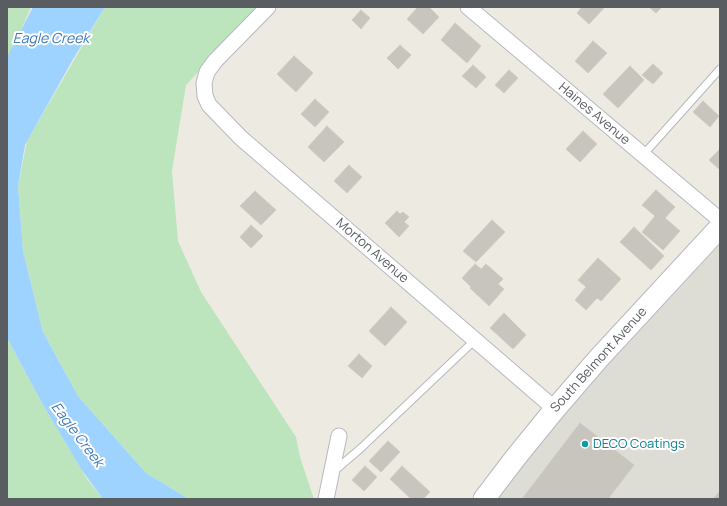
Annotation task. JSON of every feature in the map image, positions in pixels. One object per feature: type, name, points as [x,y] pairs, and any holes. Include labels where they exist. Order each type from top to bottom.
[{"type":"main road","name":"South Belmont Avenue","points":[[484,499],[555,409],[599,358],[720,228]]},
{"type":"street","name":"Morton Avenue","points":[[268,7],[215,61],[207,72],[204,83],[205,96],[209,105],[241,138],[555,409]]},
{"type":"street","name":"Haines Avenue","points":[[468,7],[720,220]]},
{"type":"street","points":[[326,499],[339,436]]},
{"type":"lane","points":[[643,155],[720,70]]},
{"type":"lane","points":[[331,473],[360,449],[476,340]]},
{"type":"shaded area","points":[[720,240],[720,499],[497,499],[565,411],[624,343]]},
{"type":"green space","points":[[7,7],[31,7],[7,62]]},
{"type":"green space","points":[[105,7],[260,7],[186,85],[172,171],[178,241],[201,292],[296,437],[300,457],[314,499],[189,499],[146,473],[78,396],[43,332],[23,251],[18,186],[27,141]]},
{"type":"green space","points":[[7,338],[43,405],[87,479],[103,499],[7,499]]},
{"type":"water","name":"Eagle Creek","points":[[33,7],[105,7],[72,61],[25,145],[18,186],[23,251],[43,332],[78,396],[146,473],[189,499],[103,499],[81,469],[43,405],[7,338],[7,57]]},
{"type":"building","points":[[418,7],[429,7],[439,17],[423,34],[407,19]]},
{"type":"building","points":[[582,7],[605,7],[589,24],[577,13]]},
{"type":"building","points":[[649,7],[662,7],[656,13]]},
{"type":"building","points":[[361,10],[370,18],[361,29],[352,20]]},
{"type":"building","points":[[455,23],[481,46],[467,63],[441,40]]},
{"type":"building","points":[[593,41],[607,53],[588,73],[575,61]]},
{"type":"building","points":[[400,45],[411,55],[398,69],[387,58]]},
{"type":"building","points":[[294,56],[313,73],[296,92],[277,74]]},
{"type":"building","points":[[653,64],[663,73],[653,84],[642,75]]},
{"type":"building","points":[[473,65],[486,77],[476,88],[462,76]]},
{"type":"building","points":[[630,66],[644,80],[618,108],[603,94]]},
{"type":"building","points":[[509,70],[518,78],[504,93],[495,85]]},
{"type":"building","points":[[315,99],[329,112],[315,127],[301,114]]},
{"type":"building","points":[[703,101],[719,116],[710,127],[693,112]]},
{"type":"building","points":[[327,126],[344,142],[324,162],[308,147]]},
{"type":"building","points":[[583,131],[597,144],[580,162],[566,149]]},
{"type":"building","points":[[720,149],[720,170],[709,160]]},
{"type":"building","points":[[349,165],[362,177],[347,193],[334,181]]},
{"type":"building","points":[[656,190],[675,207],[665,218],[680,231],[663,250],[642,232],[655,216],[642,205]]},
{"type":"building","points":[[255,191],[276,210],[261,225],[240,206]]},
{"type":"building","points":[[397,211],[400,214],[403,212],[409,217],[404,222],[409,226],[399,237],[385,223]]},
{"type":"building","points":[[492,220],[505,232],[476,262],[463,251]]},
{"type":"building","points":[[251,225],[263,236],[251,248],[240,237]]},
{"type":"building","points":[[634,227],[664,256],[651,270],[620,242]]},
{"type":"building","points":[[598,258],[621,279],[601,301],[597,298],[586,310],[575,300],[586,287],[578,280]]},
{"type":"building","points":[[475,264],[481,269],[486,264],[503,279],[498,284],[504,289],[489,306],[462,278]]},
{"type":"building","points":[[391,307],[407,322],[385,346],[369,331]]},
{"type":"building","points":[[504,313],[526,335],[513,349],[490,328]]},
{"type":"building","points":[[359,354],[372,366],[362,378],[348,366]]},
{"type":"building","name":"DECO Coatings","points":[[580,423],[634,465],[608,499],[522,499]]},
{"type":"building","points":[[388,441],[400,452],[381,472],[369,461]]},
{"type":"building","points":[[365,466],[377,477],[364,491],[352,480]]},
{"type":"building","points":[[402,466],[430,492],[423,499],[411,499],[390,479]]},
{"type":"building","points":[[720,491],[720,499],[713,499]]},
{"type":"place","name":"DECO Coatings","points":[[585,444]]}]
